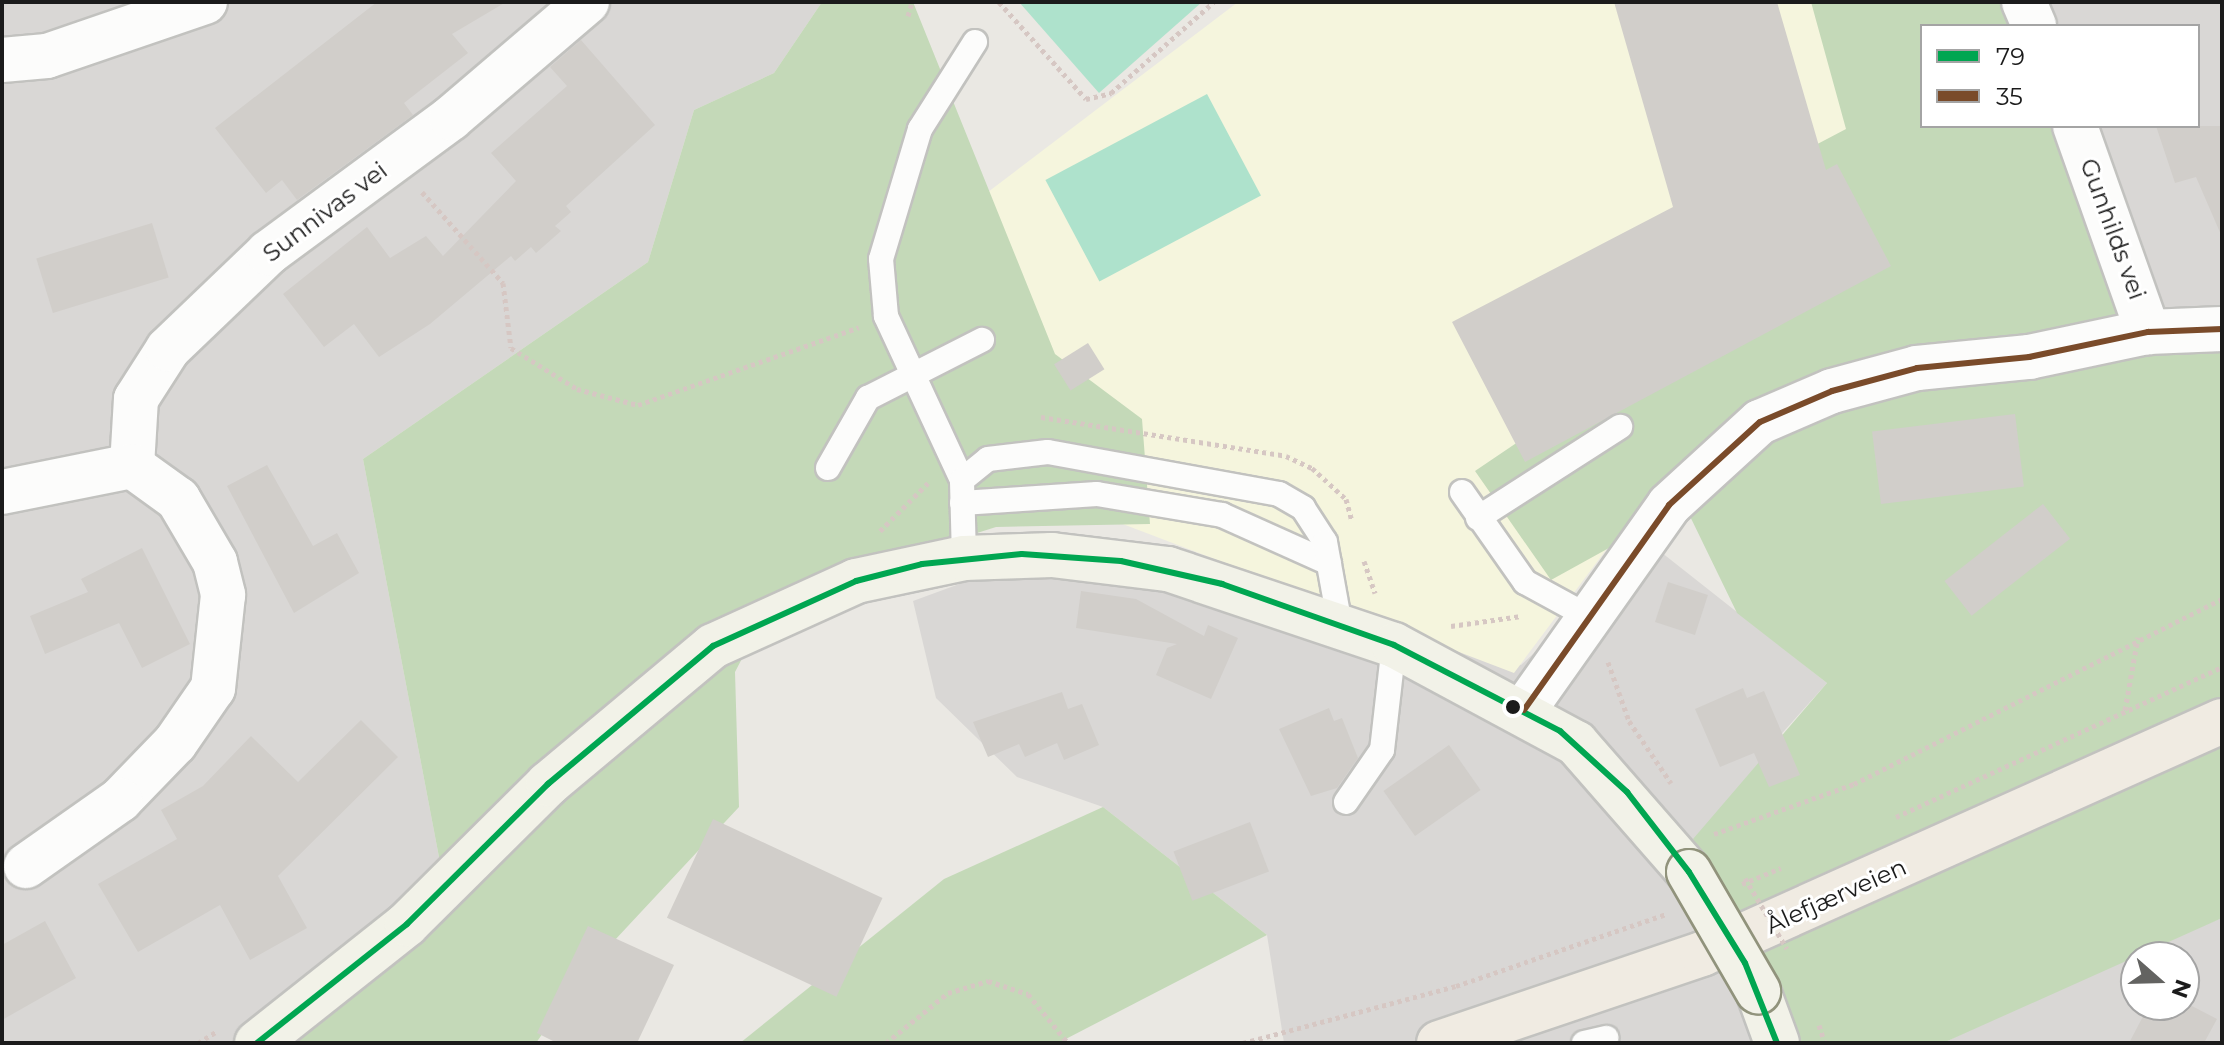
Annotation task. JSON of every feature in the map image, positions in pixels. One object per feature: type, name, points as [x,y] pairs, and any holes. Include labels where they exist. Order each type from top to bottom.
[{"type":"main road","name":"Ålefjærveien","points":[[1439,1043],[1702,954],[2222,721]]},
{"type":"street","name":"Sunnivas vei","points":[[132,466],[136,399],[168,349],[268,253],[395,160],[587,2]]},
{"type":"street","points":[[2024,2],[2033,24]]},
{"type":"street","points":[[2,60],[47,56],[190,5]]},
{"type":"street","name":"Gunhilds vei","points":[[2076,128],[2148,332]]},
{"type":"street","name":"Gunhilds vei","points":[[1524,710],[1587,616],[1704,467],[1785,410],[1917,368],[2029,357],[2148,332],[2222,329]]},
{"type":"street","points":[[2,492],[132,466],[178,499],[215,562],[225,627],[213,688],[175,743],[120,800],[26,866]]},
{"type":"street","points":[[257,1043],[407,924],[548,784],[713,646],[856,581],[964,558],[1052,555],[1168,569],[1340,625],[1394,645],[1524,710],[1576,743],[1627,792],[1689,872],[1758,991],[1777,1043]]},
{"type":"lane","points":[[964,558],[962,491],[886,316],[881,259],[895,201],[920,129],[975,42]]},
{"type":"lane","points":[[828,468],[868,398],[982,340]]},
{"type":"lane","points":[[1478,518],[1620,427]]},
{"type":"lane","points":[[962,491],[988,459],[1048,452],[1279,494],[1303,508],[1329,563],[1340,625]]},
{"type":"lane","points":[[962,491],[1097,494],[1222,515],[1329,563]]},
{"type":"lane","points":[[1462,492],[1525,582],[1587,616]]},
{"type":"lane","points":[[1346,802],[1382,750],[1394,645]]},
{"type":"path","points":[[908,16],[912,2]]},
{"type":"path","points":[[999,2],[1086,99],[1111,93],[1214,2]]},
{"type":"path","points":[[395,160],[503,283],[511,348],[577,389],[638,405],[886,316]]},
{"type":"path","points":[[1714,834],[1854,784],[2138,636],[2222,599]]},
{"type":"path","points":[[2125,711],[2138,636]]},
{"type":"path","points":[[886,1043],[948,993],[988,981],[1028,994],[1068,1043]]},
{"type":"shaded area","points":[[2,2],[822,2],[774,73],[694,110],[648,262],[363,459],[443,878],[263,1043],[2,1043]]},
{"type":"shaded area","points":[[822,2],[913,2],[1055,354],[1142,419],[1150,524],[996,527],[774,597],[735,672],[739,807],[586,971],[536,1043],[263,1043],[443,878],[363,459],[648,262],[694,110],[774,73]]},
{"type":"shaded area","points":[[1238,2],[1862,2],[1979,301],[1659,479],[1514,673],[1120,523],[967,208]]},
{"type":"shaded area","points":[[1811,2],[2019,2],[2027,24],[1920,24],[1920,128],[2063,128],[2124,308],[2222,314],[2222,918],[2171,941],[2120,941],[2120,964],[1943,1043],[1795,1043],[1693,839],[1827,683],[1737,613],[1685,506],[1551,580],[1475,471],[1599,387],[1749,180],[1846,129]]},
{"type":"shaded area","points":[[2019,2],[2222,2],[2222,314],[2158,320],[2063,128],[2200,128],[2200,24],[2027,24]]},
{"type":"shaded area","points":[[1074,542],[1309,579],[1521,665],[1652,545],[1827,683],[1775,741],[1795,1043],[1284,1043],[1267,935],[1103,807],[1017,777],[936,698],[913,601]]},
{"type":"shaded area","points":[[1103,807],[1267,935],[1058,1043],[740,1043],[944,879]]},
{"type":"shaded area","points":[[2222,918],[2222,1043],[1943,1043],[2120,958],[2120,1021],[2200,1021],[2200,941],[2164,941]]},
{"type":"green space","points":[[1019,2],[1202,2],[1099,93]]},
{"type":"green space","points":[[1207,94],[1261,196],[1099,281],[1045,180]]},
{"type":"building","points":[[377,2],[506,2],[452,34],[468,53],[404,103],[413,115],[297,200],[282,180],[266,193],[215,128]]},
{"type":"building","points":[[1614,2],[1777,2],[1826,170],[1837,164],[1891,266],[1525,462],[1452,322],[1673,207]]},
{"type":"building","points":[[581,40],[655,125],[566,206],[571,212],[555,226],[561,231],[536,253],[531,247],[515,261],[511,256],[430,324],[379,357],[354,324],[324,347],[283,294],[367,227],[390,258],[426,236],[443,256],[516,181],[491,153],[567,86],[550,67]]},
{"type":"building","points":[[2222,126],[2222,237],[2196,177],[2175,183],[2157,128]]},
{"type":"building","points":[[152,223],[169,278],[53,313],[36,258]]},
{"type":"building","points":[[1088,343],[1104,369],[1071,390],[1054,364]]},
{"type":"building","points":[[2015,414],[2024,486],[1881,504],[1872,432]]},
{"type":"building","points":[[267,465],[313,546],[337,533],[359,573],[294,613],[227,486]]},
{"type":"building","points":[[2043,504],[2070,539],[1972,616],[1944,581]]},
{"type":"building","points":[[142,548],[190,644],[142,668],[119,623],[45,654],[30,616],[88,592],[81,579]]},
{"type":"building","points":[[1668,582],[1708,595],[1695,635],[1655,622]]},
{"type":"building","points":[[1081,591],[1136,599],[1204,636],[1208,625],[1238,638],[1211,699],[1156,675],[1167,648],[1177,644],[1076,628]]},
{"type":"building","points":[[1743,688],[1747,698],[1764,691],[1800,775],[1769,787],[1754,753],[1720,767],[1695,709]]},
{"type":"building","points":[[1062,692],[1068,709],[1082,704],[1099,745],[1064,760],[1057,743],[1025,757],[1019,744],[988,757],[973,722]]},
{"type":"building","points":[[1329,708],[1334,721],[1342,718],[1358,758],[1337,788],[1311,796],[1279,729]]},
{"type":"building","points":[[361,720],[398,757],[278,876],[307,928],[250,960],[220,905],[138,952],[98,884],[177,839],[161,810],[203,786],[251,736],[298,782]]},
{"type":"building","points":[[1449,745],[1481,790],[1415,836],[1383,791]]},
{"type":"building","points":[[713,819],[882,898],[836,997],[667,918]]},
{"type":"building","points":[[1250,822],[1269,871],[1192,901],[1173,851]]},
{"type":"building","points":[[45,921],[76,978],[2,1020],[2,945]]},
{"type":"building","points":[[588,926],[674,965],[637,1043],[557,1043],[537,1033]]},
{"type":"building","points":[[2200,1010],[2217,1019],[2204,1043],[2129,1043],[2141,1021],[2200,1021]]},
{"type":"transit line","name":"35","points":[[1524,710],[1669,505],[1760,422],[1832,391],[1917,368],[2029,357],[2148,332],[2222,329]]},
{"type":"transit line","name":"79","points":[[257,1043],[407,924],[548,784],[713,646],[856,581],[922,564],[1022,554],[1121,561],[1222,584],[1394,645],[1560,731],[1627,792],[1689,872],[1745,963],[1777,1043]]}]
